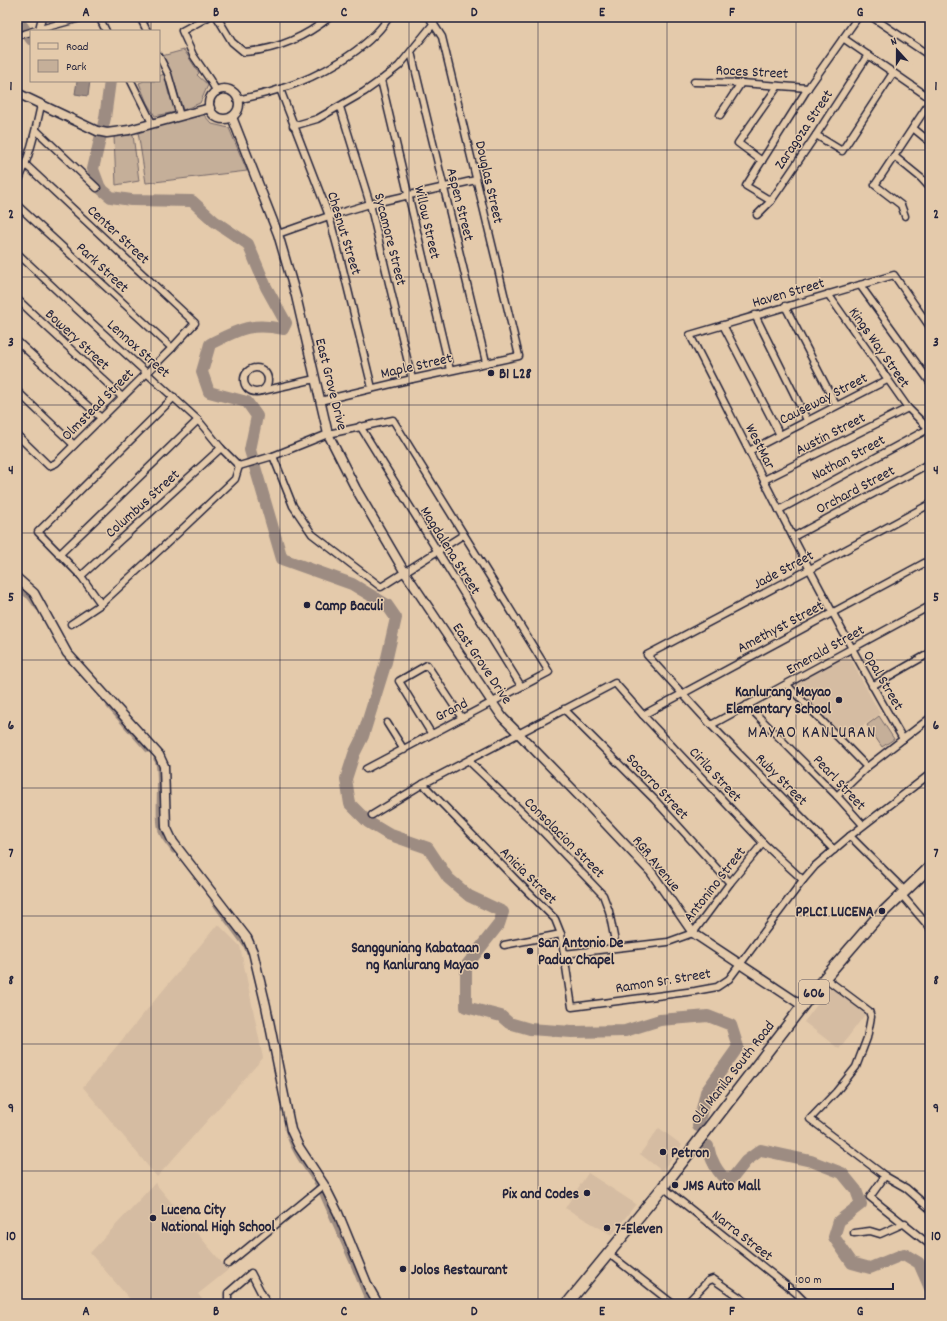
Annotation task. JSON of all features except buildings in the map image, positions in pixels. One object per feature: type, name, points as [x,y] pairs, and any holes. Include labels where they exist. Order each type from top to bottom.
[{"type":"main road","name":"Old Manila South Road","points":[[567,1304],[663,1187],[825,978],[861,936],[930,867]]},
{"type":"street","points":[[34,30],[42,17]]},
{"type":"street","points":[[37,30],[84,17]]},
{"type":"street","points":[[99,17],[106,30]]},
{"type":"street","points":[[140,17],[146,30]]},
{"type":"street","points":[[208,17],[182,31],[193,54],[216,92]]},
{"type":"street","points":[[217,17],[232,42],[244,52],[261,51],[284,45],[316,29],[330,17]]},
{"type":"street","points":[[238,100],[280,89],[333,66],[362,46],[383,26],[388,17]]},
{"type":"street","name":"Douglas Street","points":[[429,17],[442,37],[518,356]]},
{"type":"street","points":[[771,201],[746,186],[808,88],[858,17]]},
{"type":"street","points":[[872,17],[930,56]]},
{"type":"street","points":[[293,126],[317,119],[340,107],[381,80],[399,66],[434,23]]},
{"type":"street","points":[[17,36],[30,32]]},
{"type":"street","points":[[843,38],[930,98]]},
{"type":"street","name":"Aspen Street","points":[[411,52],[486,362]]},
{"type":"street","name":"Zaragoza Street","points":[[757,215],[771,201],[868,55]]},
{"type":"street","points":[[160,58],[168,74],[180,116]]},
{"type":"street","points":[[816,135],[842,151],[893,73]]},
{"type":"street","name":"Willow Street","points":[[381,80],[450,370]]},
{"type":"street","points":[[132,82],[152,123]]},
{"type":"street","name":"Roces Street","points":[[694,82],[741,82],[808,88]]},
{"type":"street","points":[[720,115],[741,82]]},
{"type":"street","points":[[762,161],[738,143],[778,86]]},
{"type":"street","name":"Chesnut Street","points":[[280,89],[329,216],[372,388]]},
{"type":"street","points":[[221,90],[229,91],[236,96],[238,100],[238,110],[232,117],[220,119],[214,115],[210,108],[211,98],[216,92],[221,90]]},
{"type":"street","points":[[17,93],[97,131],[107,133],[129,130],[210,108]]},
{"type":"street","points":[[904,216],[900,205],[875,185],[930,102]]},
{"type":"street","points":[[17,184],[26,165],[36,130],[41,105]]},
{"type":"street","name":"Sycamore Street","points":[[340,107],[370,204],[412,379]]},
{"type":"street","name":"East Grove Drive","points":[[232,117],[278,234],[296,296],[328,434],[356,489],[404,571],[504,718]]},
{"type":"street","points":[[913,128],[930,142]]},
{"type":"street","points":[[36,130],[97,188]]},
{"type":"street","points":[[894,156],[921,178],[930,188]]},
{"type":"street","name":"Center Street","points":[[26,165],[195,322]]},
{"type":"street","points":[[278,234],[329,216],[370,204],[476,180]]},
{"type":"street","name":"Park Street","points":[[17,205],[172,348]]},
{"type":"street","name":"Lennox Street","points":[[17,253],[198,420],[221,448],[239,466]]},
{"type":"street","name":"Haven Street","points":[[690,335],[723,324],[894,275],[930,326]]},
{"type":"street","points":[[860,285],[930,382]]},
{"type":"street","name":"Kings Way Street","points":[[828,294],[908,408],[930,429]]},
{"type":"street","name":"Bowery Street","points":[[17,299],[122,397]]},
{"type":"street","points":[[785,306],[836,405]]},
{"type":"street","points":[[755,315],[807,420]]},
{"type":"street","name":"Olmstead Street","points":[[17,435],[49,466],[56,463],[172,348],[195,322]]},
{"type":"street","points":[[723,324],[780,435]]},
{"type":"street","name":"WestMar","points":[[690,335],[810,570]]},
{"type":"street","points":[[17,340],[101,418]]},
{"type":"street","name":"Maple Street","points":[[320,401],[450,370],[518,356]]},
{"type":"street","points":[[260,392],[266,387],[268,379],[265,371],[253,368],[246,372],[244,376],[244,384],[248,390],[252,392],[260,392],[315,379]]},
{"type":"street","name":"Causeway Street","points":[[749,451],[836,405],[888,380]]},
{"type":"street","points":[[17,391],[74,444]]},
{"type":"street","points":[[101,604],[81,576],[38,532],[174,397]]},
{"type":"street","name":"Austin Street","points":[[764,480],[908,408]]},
{"type":"street","points":[[59,555],[198,420]]},
{"type":"street","points":[[71,624],[101,604],[235,479],[239,466],[273,456],[328,434],[360,426],[393,420],[463,535],[381,587],[312,534],[294,506],[273,456]]},
{"type":"street","name":"Magdalena Street","points":[[360,426],[521,686]]},
{"type":"street","name":"Nathan Street","points":[[779,510],[930,429]]},
{"type":"street","name":"Columbus Street","points":[[81,576],[221,448]]},
{"type":"street","name":"Orchard Street","points":[[793,537],[930,463]]},
{"type":"street","name":"Jade Street","points":[[647,655],[810,570],[930,504]]},
{"type":"street","name":"Grand","points":[[366,769],[404,750],[431,733],[549,672],[463,535]]},
{"type":"street","name":"Amethyst Street","points":[[643,715],[930,560]]},
{"type":"street","name":"Opal Street","points":[[810,570],[851,649],[902,739]]},
{"type":"street","points":[[17,578],[34,594],[67,653],[159,755],[164,766],[166,827],[173,842],[247,938],[253,952],[266,1006],[291,1130],[299,1147],[324,1185],[338,1213],[368,1286],[378,1304]]},
{"type":"street","name":"Emerald Street","points":[[711,725],[930,606]]},
{"type":"street","points":[[872,686],[930,653]]},
{"type":"street","name":"Ruby Street","points":[[647,655],[681,694],[834,850]]},
{"type":"street","points":[[431,733],[399,681],[427,664],[462,718]]},
{"type":"street","name":"Cirila Street","points":[[564,709],[615,683],[763,843],[802,880]]},
{"type":"street","points":[[787,685],[867,767]]},
{"type":"street","name":"Pearl Street","points":[[747,705],[836,796],[863,826]]},
{"type":"street","points":[[372,815],[424,784],[564,709]]},
{"type":"street","name":"Socorro Street","points":[[564,709],[654,799],[730,883]]},
{"type":"street","name":"RGR Avenue","points":[[504,718],[586,802],[651,872],[693,933],[803,1006]]},
{"type":"street","points":[[836,796],[867,767],[930,718]]},
{"type":"street","points":[[387,723],[404,750]]},
{"type":"street","name":"Consolacion Street","points":[[469,761],[542,831],[603,895],[609,911],[616,947]]},
{"type":"street","name":"Ramon Sr. Street","points":[[572,1007],[717,987],[729,979],[802,880],[815,866],[850,836],[930,774]]},
{"type":"street","name":"Anicia Street","points":[[424,784],[555,919],[561,934],[572,1007]]},
{"type":"street","points":[[850,836],[903,893],[930,928]]},
{"type":"street","name":"Antonino Street","points":[[564,954],[668,942],[693,933],[730,883],[763,843]]},
{"type":"street","points":[[504,945],[561,934]]},
{"type":"street","points":[[825,978],[869,1011],[872,1017],[868,1038],[856,1067],[836,1092],[810,1119],[885,1176],[906,1188],[930,1209]]},
{"type":"street","points":[[885,1176],[870,1197],[904,1223],[929,1245]]},
{"type":"street","points":[[228,1264],[324,1185]]},
{"type":"street","name":"Narra Street","points":[[663,1187],[796,1293],[807,1304]]},
{"type":"street","points":[[854,1233],[870,1231],[880,1234],[904,1223]]},
{"type":"street","points":[[608,1253],[673,1304]]},
{"type":"street","points":[[228,1304],[228,1293],[251,1273],[268,1304]]},
{"type":"street","points":[[686,1304],[708,1281],[713,1279],[749,1304]]},
{"type":"shaded area","points":[[77,82],[90,82],[88,96],[75,94]]},
{"type":"shaded area","name":"Kanlurang Mayao Elementary School","points":[[848,654],[880,714],[844,739],[792,687]]},
{"type":"shaded area","points":[[218,924],[240,946],[263,1058],[157,1177],[83,1087]]},
{"type":"shaded area","points":[[832,985],[867,1012],[839,1049],[804,1022]]},
{"type":"shaded area","points":[[659,1128],[682,1145],[662,1171],[640,1154]]},
{"type":"shaded area","points":[[588,1173],[636,1204],[612,1235],[565,1208]]},
{"type":"shaded area","name":"Lucena City National High School","points":[[155,1183],[228,1270],[198,1294],[206,1304],[134,1304],[90,1253]]},
{"type":"green space","points":[[17,41],[20,41],[18,83],[17,82]]},
{"type":"green space","points":[[184,50],[199,73],[197,75],[208,85],[200,103],[183,110],[176,87],[162,56]]},
{"type":"green space","points":[[164,74],[175,112],[155,116],[147,103],[139,83],[160,82],[160,76]]},
{"type":"green space","points":[[203,114],[212,124],[229,128],[247,171],[146,183],[138,132]]},
{"type":"green space","points":[[133,135],[139,181],[116,185],[114,136]]},
{"type":"green space","points":[[879,716],[894,739],[882,747],[867,725]]},
{"type":"waterway","points":[[17,17],[30,38]]},
{"type":"waterway","points":[[110,82],[105,118],[93,169],[100,188],[111,197],[131,200],[192,201],[214,221],[248,244],[266,287],[286,323],[283,329],[262,326],[237,331],[210,344],[202,372],[209,392],[247,402],[257,416],[250,450],[282,559],[352,584],[387,605],[396,618],[386,662],[363,736],[354,754],[346,779],[350,804],[368,822],[388,834],[428,848],[448,878],[469,896],[503,912],[499,924],[466,966],[466,1007],[501,1016],[509,1023],[530,1029],[572,1032],[625,1031],[660,1020],[708,1016],[731,1025],[738,1047],[706,1092],[698,1126]]},
{"type":"waterway","points":[[17,587],[30,596],[38,607]]},
{"type":"waterway","points":[[110,706],[148,749]]},
{"type":"waterway","points":[[157,759],[160,772],[161,827],[164,836],[174,850]]},
{"type":"waterway","points":[[214,901],[247,946],[249,951]]},
{"type":"waterway","points":[[288,1129],[293,1144],[319,1185]]},
{"type":"waterway","points":[[708,1146],[715,1166],[728,1181],[746,1161],[761,1150],[811,1161],[842,1173],[856,1190],[861,1204],[839,1221],[834,1237],[852,1263],[870,1268],[904,1254],[919,1263],[930,1288]]},
{"type":"waterway","points":[[323,1194],[368,1299]]},
{"type":"place","name":"B1 L28","points":[[491,373]]},
{"type":"place","name":"Camp Baculi","points":[[307,605]]},
{"type":"place","name":"Kanlurang Mayao Elementary School","points":[[839,700]]},
{"type":"place","name":"PPLCI LUCENA","points":[[882,911]]},
{"type":"place","name":"San Antonio De Padua Chapel","points":[[530,951]]},
{"type":"place","name":"Sangguniang Kabataan ng Kanlurang Mayao","points":[[487,956]]},
{"type":"place","name":"Petron","points":[[663,1152]]},
{"type":"place","name":"JMS Auto Mall","points":[[675,1185]]},
{"type":"place","name":"Pix and Codes","points":[[587,1193]]},
{"type":"place","name":"Lucena City National High School","points":[[153,1218]]},
{"type":"place","name":"7-Eleven","points":[[607,1228]]},
{"type":"place","name":"Jolos Restaurant","points":[[403,1269]]},
{"type":"district","name":"MAYAO KANLURAN","points":[[812,731]]}]
